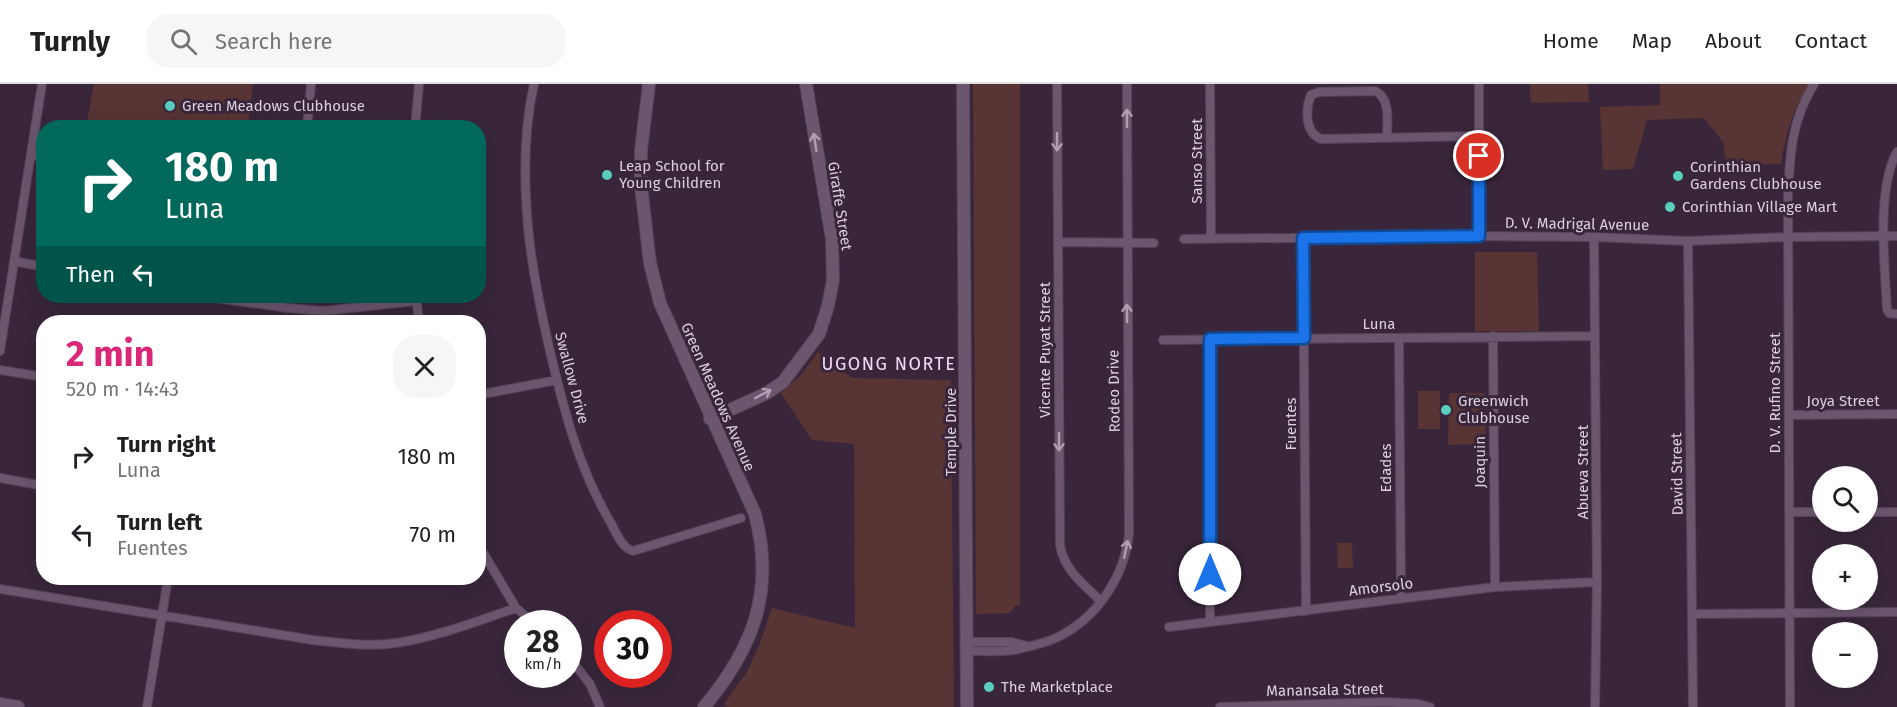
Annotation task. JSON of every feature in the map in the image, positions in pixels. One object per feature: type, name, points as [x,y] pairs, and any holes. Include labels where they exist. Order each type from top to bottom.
[{"type":"street","points":[[36,120],[42,84]]},
{"type":"street","points":[[307,120],[310,84]]},
{"type":"street","points":[[416,120],[419,84]]},
{"type":"street","name":"Swallow Drive","points":[[534,84],[528,110],[526,198],[536,289],[557,380],[576,444],[600,505],[629,550],[636,550],[741,518]]},
{"type":"street","name":"Green Meadows Avenue","points":[[649,84],[641,150],[641,186],[650,262],[660,303],[710,419],[755,514],[761,539],[763,569],[760,601],[752,630],[740,658],[704,707]]},
{"type":"street","name":"Giraffe Street","points":[[710,419],[767,393],[783,382],[819,334],[828,306],[833,280],[832,240],[806,84]]},
{"type":"street","name":"Temple Drive","points":[[963,84],[967,707]]},
{"type":"street","name":"Vicente Puyat Street","points":[[1057,84],[1060,545],[1067,566],[1101,602]]},
{"type":"street","name":"Rodeo Drive","points":[[967,646],[1004,646],[1011,642],[1027,646],[1056,638],[1070,630],[1101,602],[1111,588],[1128,548],[1127,84]]},
{"type":"street","name":"Sanso Street","points":[[1210,84],[1211,238]]},
{"type":"street","points":[[1479,84],[1479,236]]},
{"type":"street","name":"D. V. Rufino Street","points":[[1791,707],[1788,237],[1790,144],[1804,104],[1814,84]]},
{"type":"street","points":[[1387,137],[1386,103],[1380,93],[1375,91],[1319,92],[1311,96],[1308,102],[1309,128],[1316,137],[1321,138],[1479,136]]},
{"type":"street","points":[[0,351],[36,123]]},
{"type":"street","points":[[1897,152],[1892,161],[1886,190],[1884,236],[1887,309],[1889,313],[1897,314]]},
{"type":"street","points":[[31,155],[36,156]]},
{"type":"street","name":"D. V. Madrigal Avenue","points":[[1184,239],[1479,236],[1688,241],[1897,236]]},
{"type":"street","name":"Abueva Street","points":[[1594,237],[1597,582],[1595,707]]},
{"type":"street","name":"Fuentes","points":[[1303,238],[1306,611]]},
{"type":"street","name":"David Street","points":[[1688,241],[1693,707]]},
{"type":"street","points":[[1058,242],[1154,243]]},
{"type":"street","points":[[14,261],[36,265]]},
{"type":"street","points":[[252,303],[324,311],[381,303]]},
{"type":"street","name":"Joaquin","points":[[1493,336],[1495,587]]},
{"type":"street","name":"Luna","points":[[1163,340],[1595,336]]},
{"type":"street","name":"Edades","points":[[1399,338],[1401,598]]},
{"type":"street","points":[[1210,339],[1210,621]]},
{"type":"street","points":[[0,369],[36,376]]},
{"type":"street","points":[[486,393],[557,380]]},
{"type":"street","name":"Joya Street","points":[[1789,415],[1897,414]]},
{"type":"street","points":[[0,478],[36,485]]},
{"type":"street","points":[[1789,512],[1812,512]]},
{"type":"street","points":[[1878,512],[1897,512]]},
{"type":"street","points":[[486,557],[518,610]]},
{"type":"street","name":"Amorsolo","points":[[1169,627],[1495,587],[1597,582]]},
{"type":"street","points":[[147,707],[167,585]]},
{"type":"street","points":[[0,590],[162,614],[313,640],[359,644],[396,643],[435,634],[516,608]]},
{"type":"street","points":[[1692,614],[1897,612]]},
{"type":"street","points":[[582,674],[590,684],[597,705]]},
{"type":"street","name":"Manansala Street","points":[[1220,707],[1384,702],[1430,707]]},
{"type":"street","points":[[0,704],[18,707]]},
{"type":"shaded area","name":"Green Meadows Clubhouse","points":[[94,84],[253,84],[249,120],[87,120]]},
{"type":"shaded area","points":[[973,84],[1020,84],[1020,605],[1015,606],[1010,613],[976,614]]},
{"type":"shaded area","points":[[1530,84],[1588,84],[1589,102],[1531,103]]},
{"type":"shaded area","points":[[1660,84],[1809,84],[1790,122],[1781,164],[1726,165],[1723,142],[1704,118],[1647,120],[1633,169],[1603,170],[1600,107],[1660,105]]},
{"type":"shaded area","points":[[1475,252],[1537,252],[1539,331],[1475,331]]},
{"type":"shaded area","points":[[818,352],[852,378],[951,380],[954,707],[728,707],[724,704],[747,672],[772,608],[855,628],[854,444],[812,440],[781,393],[800,376]]},
{"type":"shaded area","points":[[1418,391],[1440,391],[1440,429],[1418,429]]},
{"type":"shaded area","points":[[1449,393],[1485,393],[1486,444],[1448,445]]},
{"type":"shaded area","points":[[1337,543],[1352,543],[1353,568],[1338,568]]},
{"type":"place","name":"Green Meadows Clubhouse","points":[[170,106]]},
{"type":"place","name":"Leap School for Young Children","points":[[607,175]]},
{"type":"place","name":"Corinthian Gardens Clubhouse","points":[[1678,176]]},
{"type":"place","name":"Corinthian Village Mart","points":[[1670,207]]},
{"type":"place","name":"Greenwich Clubhouse","points":[[1446,410]]},
{"type":"place","name":"The Marketplace","points":[[989,687]]},
{"type":"district","name":"UGONG NORTE","points":[[889,364]]},
{"type":"route","points":[[1210,574],[1210,339],[1304,338],[1303,238],[1479,236],[1479,156]]}]
